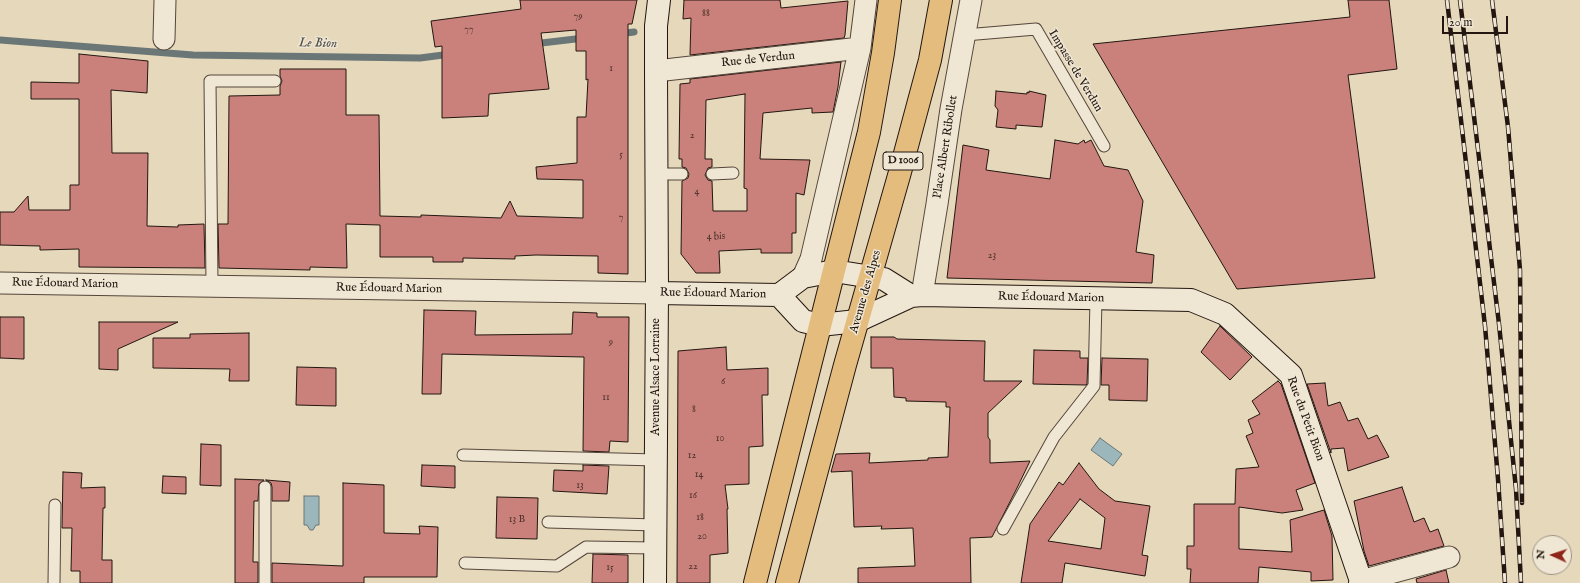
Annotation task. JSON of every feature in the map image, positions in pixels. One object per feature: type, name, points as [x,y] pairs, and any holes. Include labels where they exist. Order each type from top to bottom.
[{"type":"main road","points":[[755,583],[869,132],[883,53],[890,0]]},
{"type":"main road","name":"Avenue des Alpes","points":[[787,583],[857,321],[926,75],[941,0]]},
{"type":"street","points":[[164,39],[165,0]]},
{"type":"street","name":"Avenue Alsace Lorraine","points":[[655,583],[657,293],[656,26],[659,0]]},
{"type":"street","points":[[803,277],[810,260],[860,48],[866,0]]},
{"type":"street","name":"Place Albert Ribollet","points":[[916,296],[937,204],[951,109],[971,0]]},
{"type":"street","name":"Rue de Verdun","points":[[656,71],[860,48]]},
{"type":"street","name":"Rue Édouard Marion","points":[[0,284],[779,295],[803,277],[834,271],[884,279],[916,296]]},
{"type":"street","name":"Rue Édouard Marion","points":[[779,295],[803,321],[820,325],[857,321],[916,296],[1191,300]]},
{"type":"street","name":"Rue du Petit Bion","points":[[1191,300],[1225,314],[1291,375],[1361,582]]},
{"type":"street","points":[[1361,582],[1449,557]]},
{"type":"lane","name":"Impasse de Verdun","points":[[965,35],[1036,29],[1104,146]]},
{"type":"lane","points":[[212,286],[210,81],[275,81]]},
{"type":"lane","points":[[712,174],[733,173]]},
{"type":"lane","points":[[656,174],[682,174]]},
{"type":"lane","points":[[1003,529],[1054,437],[1094,386],[1096,299]]},
{"type":"lane","points":[[463,455],[656,460]]},
{"type":"lane","points":[[265,487],[265,583]]},
{"type":"lane","points":[[54,583],[55,505]]},
{"type":"lane","points":[[548,522],[656,525]]},
{"type":"lane","points":[[464,563],[557,566],[586,547],[656,548]]},
{"type":"water","points":[[1100,438],[1122,454],[1113,466],[1091,450]]},
{"type":"water","points":[[304,496],[319,496],[319,525],[316,525],[313,530],[310,530],[307,525],[304,525]]},
{"type":"building","points":[[520,0],[637,0],[632,24],[628,24],[628,274],[598,273],[598,256],[536,255],[515,256],[515,259],[463,258],[463,262],[433,262],[433,257],[380,257],[380,225],[346,224],[347,268],[310,267],[310,270],[219,268],[218,224],[228,224],[229,96],[280,95],[280,86],[282,81],[280,69],[346,69],[346,115],[379,115],[380,216],[421,217],[421,215],[501,218],[510,201],[517,216],[583,218],[583,180],[537,179],[536,167],[577,163],[577,117],[586,117],[588,79],[586,80],[586,51],[576,51],[576,30],[541,33],[549,89],[489,94],[488,116],[442,118],[442,46],[435,47],[431,21],[521,9]]},
{"type":"building","points":[[684,0],[780,0],[781,8],[848,1],[845,35],[844,38],[690,55],[691,18],[683,19]]},
{"type":"building","points":[[1348,0],[1389,0],[1397,69],[1348,75],[1375,278],[1237,289],[1093,44],[1350,17]]},
{"type":"building","points":[[79,54],[148,61],[147,93],[111,90],[112,153],[148,153],[147,226],[178,227],[178,225],[204,224],[205,268],[79,267],[79,249],[40,250],[40,246],[0,245],[0,212],[14,212],[28,196],[29,210],[70,210],[70,185],[79,185],[79,99],[31,99],[31,82],[79,83]]},
{"type":"building","points":[[841,62],[833,112],[812,113],[812,108],[763,113],[760,159],[810,160],[804,195],[796,193],[796,233],[792,233],[792,253],[761,253],[761,249],[719,251],[720,273],[696,273],[681,254],[682,181],[688,178],[689,174],[686,168],[682,167],[682,159],[679,159],[680,84],[690,83],[690,79]],"holes":[[[745,94],[744,188],[747,189],[747,211],[713,211],[712,181],[708,180],[705,175],[708,168],[712,167],[712,159],[705,159],[706,100]]]},
{"type":"building","points":[[996,91],[1027,94],[1029,91],[1046,95],[1042,127],[1016,125],[1016,129],[996,127],[998,110],[995,106]]},
{"type":"building","points":[[1055,140],[1078,144],[1084,140],[1085,143],[1091,140],[1104,166],[1128,170],[1143,201],[1136,252],[1154,255],[1152,283],[947,278],[963,145],[989,150],[986,170],[1050,179]]},
{"type":"building","points":[[424,310],[476,311],[475,335],[572,334],[573,312],[597,313],[597,317],[629,317],[628,442],[610,441],[609,452],[583,451],[584,357],[442,354],[441,394],[422,394]]},
{"type":"building","points":[[0,317],[24,317],[24,359],[0,358]]},
{"type":"building","points":[[99,322],[178,322],[118,349],[118,370],[99,369]]},
{"type":"building","points":[[1220,326],[1252,357],[1230,380],[1201,352]]},
{"type":"building","points":[[249,333],[249,381],[229,381],[230,369],[153,368],[153,338],[190,338],[190,334]]},
{"type":"building","points":[[871,337],[985,341],[984,381],[1022,381],[988,413],[990,463],[1030,461],[992,537],[970,538],[971,583],[858,583],[858,568],[915,566],[913,528],[881,529],[882,526],[854,527],[852,471],[831,472],[836,454],[870,453],[869,463],[928,460],[928,458],[948,457],[950,407],[946,407],[946,402],[906,401],[906,398],[894,397],[893,368],[871,368]]},
{"type":"building","points":[[726,347],[727,370],[768,368],[768,395],[762,395],[763,446],[749,447],[749,484],[725,485],[728,509],[728,553],[710,555],[710,583],[677,583],[678,351]]},
{"type":"building","points":[[1034,350],[1080,351],[1080,358],[1088,358],[1087,384],[1033,384]]},
{"type":"building","points":[[1102,358],[1148,359],[1147,401],[1109,400],[1109,385],[1101,385]]},
{"type":"building","points":[[297,367],[336,368],[336,406],[296,405]]},
{"type":"building","points":[[1278,381],[1281,384],[1315,483],[1296,490],[1303,510],[1282,513],[1239,507],[1239,549],[1292,552],[1290,520],[1324,510],[1332,536],[1333,580],[1311,581],[1311,572],[1259,567],[1258,583],[1190,583],[1191,569],[1187,569],[1187,546],[1194,546],[1194,504],[1235,504],[1236,469],[1259,467],[1246,436],[1253,433],[1248,420],[1260,414],[1252,401]]},
{"type":"building","points":[[1325,383],[1328,406],[1340,402],[1348,421],[1358,418],[1368,439],[1377,435],[1389,457],[1348,471],[1344,448],[1331,449],[1331,453],[1307,384]]},
{"type":"building","points":[[201,444],[221,445],[221,486],[200,485]]},
{"type":"building","points":[[1079,463],[1099,489],[1115,501],[1150,506],[1142,555],[1148,556],[1145,576],[1065,563],[1062,583],[1021,583],[1030,524],[1059,482],[1063,485]],"holes":[[[1080,499],[1105,518],[1101,549],[1048,541]]]},
{"type":"building","points":[[422,465],[455,466],[455,488],[421,486]]},
{"type":"building","points":[[583,465],[609,466],[607,494],[553,491],[554,470],[583,471]]},
{"type":"building","points":[[63,472],[82,473],[81,488],[105,487],[102,560],[112,560],[112,583],[80,583],[80,571],[71,571],[72,528],[62,528]]},
{"type":"building","points":[[163,476],[186,477],[186,494],[162,493]]},
{"type":"building","points":[[235,479],[264,480],[259,484],[258,501],[254,501],[253,562],[258,562],[258,583],[235,583]]},
{"type":"building","points":[[266,480],[290,482],[289,501],[272,501],[271,483]]},
{"type":"building","points":[[343,483],[384,485],[384,533],[420,534],[419,526],[438,527],[437,577],[364,577],[364,583],[272,583],[272,563],[343,566]]},
{"type":"building","points":[[1402,487],[1414,522],[1424,518],[1430,532],[1438,529],[1444,546],[1369,566],[1364,551],[1354,501]]},
{"type":"building","points":[[497,497],[538,498],[537,539],[496,538]]},
{"type":"building","points":[[593,554],[628,555],[628,583],[592,583]]},
{"type":"building","points":[[1446,570],[1449,583],[1417,583],[1416,579]]},
{"type":"waterway","name":"Le Bion","points":[[618,34],[634,32]]},
{"type":"waterway","name":"Le Bion","points":[[533,44],[584,38]]},
{"type":"waterway","name":"Le Bion","points":[[0,40],[193,55],[420,58],[451,54]]},
{"type":"railway","points":[[1447,0],[1485,326],[1505,583]]},
{"type":"railway","points":[[1460,0],[1499,324],[1516,489],[1521,583]]},
{"type":"railway","points":[[1492,0],[1508,127],[1520,270],[1522,503]]}]
